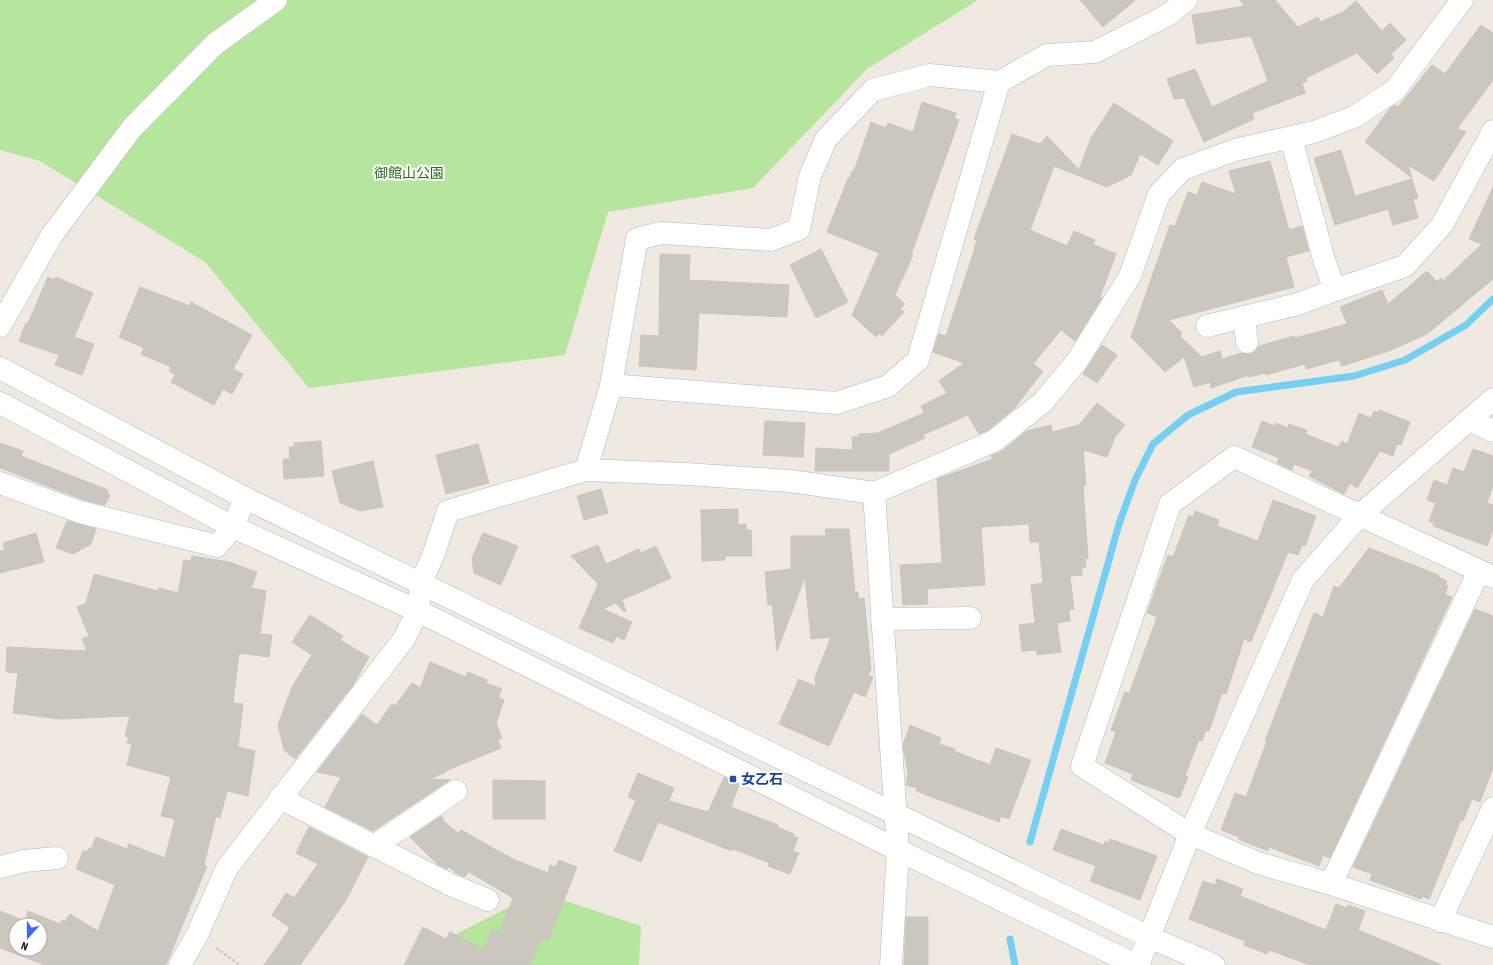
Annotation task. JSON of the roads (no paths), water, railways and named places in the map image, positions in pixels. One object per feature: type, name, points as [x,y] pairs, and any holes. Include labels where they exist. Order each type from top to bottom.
[{"type":"street","points":[[0,326],[52,236],[132,128],[215,44],[276,0]]},
{"type":"street","points":[[586,470],[610,385],[637,239],[661,233],[771,240],[799,229],[810,176],[826,139],[873,90],[930,75],[999,82],[1047,55],[1095,52],[1168,15],[1186,0]]},
{"type":"street","points":[[180,965],[197,935],[227,868],[404,638],[418,611],[421,583],[434,553],[448,511],[586,470],[686,474],[790,481],[874,493],[994,441],[1043,402],[1077,361],[1130,276],[1158,194],[1183,170],[1235,150],[1314,132],[1354,117],[1395,90],[1462,0]]},
{"type":"street","points":[[610,385],[837,403],[888,386],[918,360],[999,82]]},
{"type":"street","points":[[1207,326],[1298,304],[1405,266],[1442,225],[1493,131]]},
{"type":"street","points":[[1290,138],[1324,263],[1335,290]]},
{"type":"street","points":[[1244,317],[1247,342]]},
{"type":"street","points":[[0,368],[245,498],[1149,937],[1214,965]]},
{"type":"street","points":[[0,402],[233,527],[418,611],[898,850],[1137,965],[1190,834],[1302,580],[1359,516],[1470,420],[1493,398]]},
{"type":"street","points":[[1470,420],[1493,431]]},
{"type":"street","points":[[1331,884],[1486,574],[1234,457],[1170,504],[1082,766],[1190,834],[1258,863],[1331,884],[1440,921],[1493,937]]},
{"type":"street","points":[[0,483],[80,512],[216,546],[233,527],[245,498]]},
{"type":"street","points":[[874,493],[898,850],[891,965]]},
{"type":"street","points":[[882,619],[970,618]]},
{"type":"street","points":[[374,846],[456,791]]},
{"type":"street","points":[[280,798],[451,885],[488,900]]},
{"type":"street","points":[[1440,921],[1493,808]]},
{"type":"street","points":[[0,867],[24,861],[57,858]]},
{"type":"waterway","points":[[1030,842],[1119,524],[1135,480],[1153,444],[1188,415],[1236,392],[1354,376],[1405,360],[1466,325],[1493,299]]},
{"type":"waterway","points":[[1010,939],[1015,965]]},
{"type":"place","name":"女乙石","points":[[733,779]]},
{"type":"park label","name":"御館山公園","points":[[409,173]]}]
